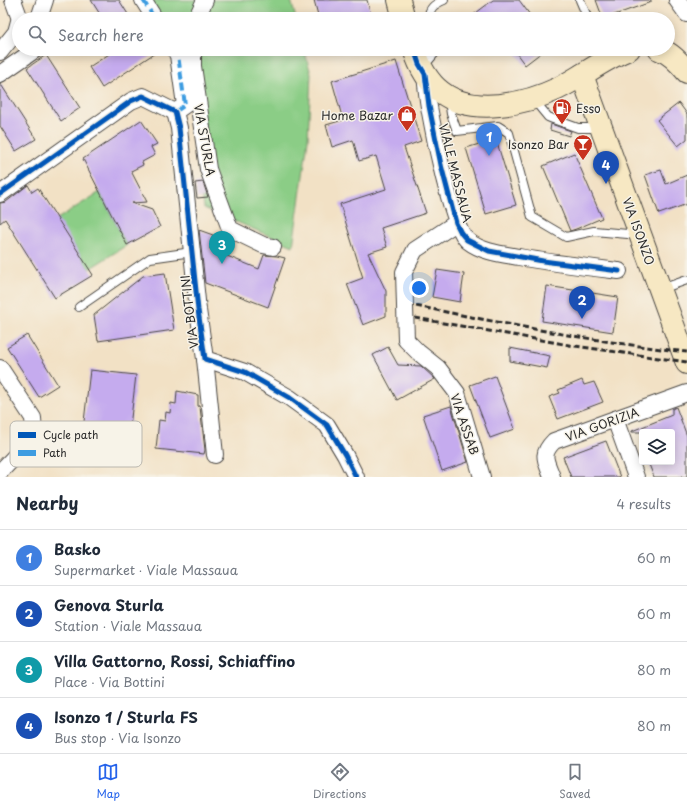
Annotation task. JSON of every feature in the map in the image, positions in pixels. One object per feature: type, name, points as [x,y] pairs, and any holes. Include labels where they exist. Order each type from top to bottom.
[{"type":"main road","points":[[399,0],[402,12]]},
{"type":"main road","points":[[419,62],[441,92],[460,102],[489,106],[504,105],[532,98],[558,88],[582,76],[607,56]]},
{"type":"main road","points":[[672,56],[687,72]]},
{"type":"main road","name":"VIA ISONZO","points":[[582,76],[687,363]]},
{"type":"street","points":[[12,0],[16,12]]},
{"type":"street","points":[[41,12],[44,0]]},
{"type":"street","points":[[143,0],[151,12]]},
{"type":"street","points":[[199,12],[205,0]]},
{"type":"street","points":[[677,0],[687,14]]},
{"type":"street","points":[[0,52],[12,37]]},
{"type":"street","points":[[0,74],[26,56]]},
{"type":"street","points":[[0,194],[131,101],[143,96],[175,112],[185,105],[178,56]]},
{"type":"street","name":"VIA STURLA","points":[[193,56],[193,66],[208,169],[230,229],[263,245],[273,247]]},
{"type":"street","name":"VIALE MASSAUA","points":[[419,62],[439,157],[456,223],[461,233],[467,240],[490,251],[543,261],[619,271]]},
{"type":"street","name":"VIA BOTTINI","points":[[175,112],[179,128],[215,455]]},
{"type":"street","name":"VIA ASSAB","points":[[456,223],[415,250],[404,272],[406,340],[438,368],[456,393],[482,477]]},
{"type":"street","name":"VIA BOTTINI","points":[[205,359],[246,372],[290,398],[327,425],[356,477]]},
{"type":"street","points":[[0,368],[34,418],[34,421]]},
{"type":"street","name":"VIA GORIZIA","points":[[552,477],[545,455],[547,449],[554,441],[687,393]]},
{"type":"street","points":[[615,419],[636,477]]},
{"type":"street","points":[[0,472],[10,462]]},
{"type":"lane","points":[[430,12],[434,5],[444,0]]},
{"type":"lane","points":[[580,0],[585,12]]},
{"type":"lane","points":[[419,62],[429,60],[432,56]]},
{"type":"lane","points":[[449,97],[451,114],[457,131],[498,126],[509,133],[532,218],[566,236],[594,231],[640,235]]},
{"type":"lane","points":[[532,98],[548,117],[578,128],[601,128]]},
{"type":"lane","points":[[79,307],[150,258],[192,252]]},
{"type":"lane","points":[[660,289],[687,280]]},
{"type":"green space","points":[[149,0],[291,0],[294,12],[157,12]]},
{"type":"green space","points":[[184,56],[306,56],[311,74],[308,140],[293,246],[204,208]]},
{"type":"green space","points":[[100,192],[127,245],[89,269],[57,219]]},
{"type":"building","points":[[91,0],[119,0],[127,12],[99,12]]},
{"type":"building","points":[[314,0],[367,0],[370,12],[317,12]]},
{"type":"building","points":[[493,0],[519,0],[528,12],[477,12]]},
{"type":"building","points":[[596,0],[651,0],[651,2],[623,12],[600,12]]},
{"type":"building","points":[[47,56],[80,108],[61,121],[27,68]]},
{"type":"building","points":[[106,56],[150,56],[102,88],[89,67]]},
{"type":"building","points":[[518,56],[537,56],[525,65]]},
{"type":"building","points":[[396,61],[421,141],[404,147],[426,213],[381,228],[387,247],[368,253],[386,291],[386,316],[363,325],[347,284],[363,278],[340,204],[386,189],[376,156],[359,161],[353,140],[332,147],[326,125],[343,120],[332,81]]},
{"type":"building","points":[[0,83],[36,139],[16,151],[0,126]]},
{"type":"building","points":[[679,103],[687,114],[687,139],[678,146],[657,120]]},
{"type":"building","points":[[141,120],[157,144],[151,147],[155,155],[142,162],[143,165],[131,171],[147,202],[132,203],[152,210],[160,227],[127,245],[83,159]]},
{"type":"building","points":[[551,124],[571,131],[569,136],[550,130]]},
{"type":"building","points":[[496,139],[516,205],[486,214],[466,148]]},
{"type":"building","points":[[574,153],[602,218],[570,231],[543,166]]},
{"type":"building","points":[[661,170],[666,184],[687,175],[687,204],[659,214],[645,175]]},
{"type":"building","points":[[203,182],[208,197],[197,198],[195,183]]},
{"type":"building","points":[[28,185],[32,192],[38,188],[93,275],[55,298],[5,219],[0,223],[0,203],[6,202]]},
{"type":"building","points":[[199,230],[213,235],[210,249],[259,269],[264,255],[285,258],[268,307],[205,283]]},
{"type":"building","points":[[437,270],[464,274],[460,302],[432,297]]},
{"type":"building","points":[[165,273],[174,330],[98,341],[94,315],[143,276]]},
{"type":"building","points":[[547,286],[618,297],[613,332],[542,321]]},
{"type":"building","points":[[27,335],[58,385],[39,397],[7,347]]},
{"type":"building","points":[[388,347],[398,365],[421,366],[435,379],[397,400],[373,355]]},
{"type":"building","points":[[510,348],[550,356],[547,368],[510,361]]},
{"type":"building","points":[[90,370],[136,375],[131,421],[84,421]]},
{"type":"building","points":[[495,376],[515,429],[490,438],[470,385]]},
{"type":"building","points":[[582,380],[584,385],[594,382],[603,402],[558,419],[549,397],[560,393],[558,390]]},
{"type":"building","points":[[177,391],[198,395],[198,406],[200,407],[205,450],[204,454],[156,449],[159,420],[165,421],[166,412],[170,413],[171,403],[176,404]]},
{"type":"building","points":[[451,406],[468,462],[442,471],[423,415]]},
{"type":"building","points":[[676,407],[687,436],[687,477],[654,477],[649,465],[675,465],[675,429],[639,429],[639,432],[632,431],[672,415],[672,409]]},
{"type":"building","points":[[606,441],[620,477],[571,477],[563,457]]},
{"type":"railway","points":[[416,306],[585,338],[687,352]]},
{"type":"railway","points":[[415,318],[575,346],[687,362]]},
{"type":"marked path","points":[[143,0],[151,12]]},
{"type":"marked path","points":[[175,112],[185,105],[178,56]]},
{"type":"cycle path","points":[[416,56],[425,74],[429,106],[441,165],[456,223],[461,233],[467,240],[489,251],[543,261],[619,271]]},
{"type":"cycle path","points":[[0,194],[131,101],[143,96],[175,112],[179,128],[198,310],[205,359],[245,372],[290,398],[327,425],[356,477]]},
{"type":"place","name":"Esso","points":[[562,125]]},
{"type":"place","name":"Home Bazar","points":[[407,132]]},
{"type":"place","name":"Basko","points":[[489,156]]},
{"type":"place","name":"Isonzo Bar","points":[[583,161]]},
{"type":"place","name":"Isonzo 1 / Sturla FS","points":[[606,184]]},
{"type":"place","name":"Villa Gattorno, Rossi, Schiaffino","points":[[222,264]]},
{"type":"place","name":"Genova Sturla","points":[[582,319]]}]
